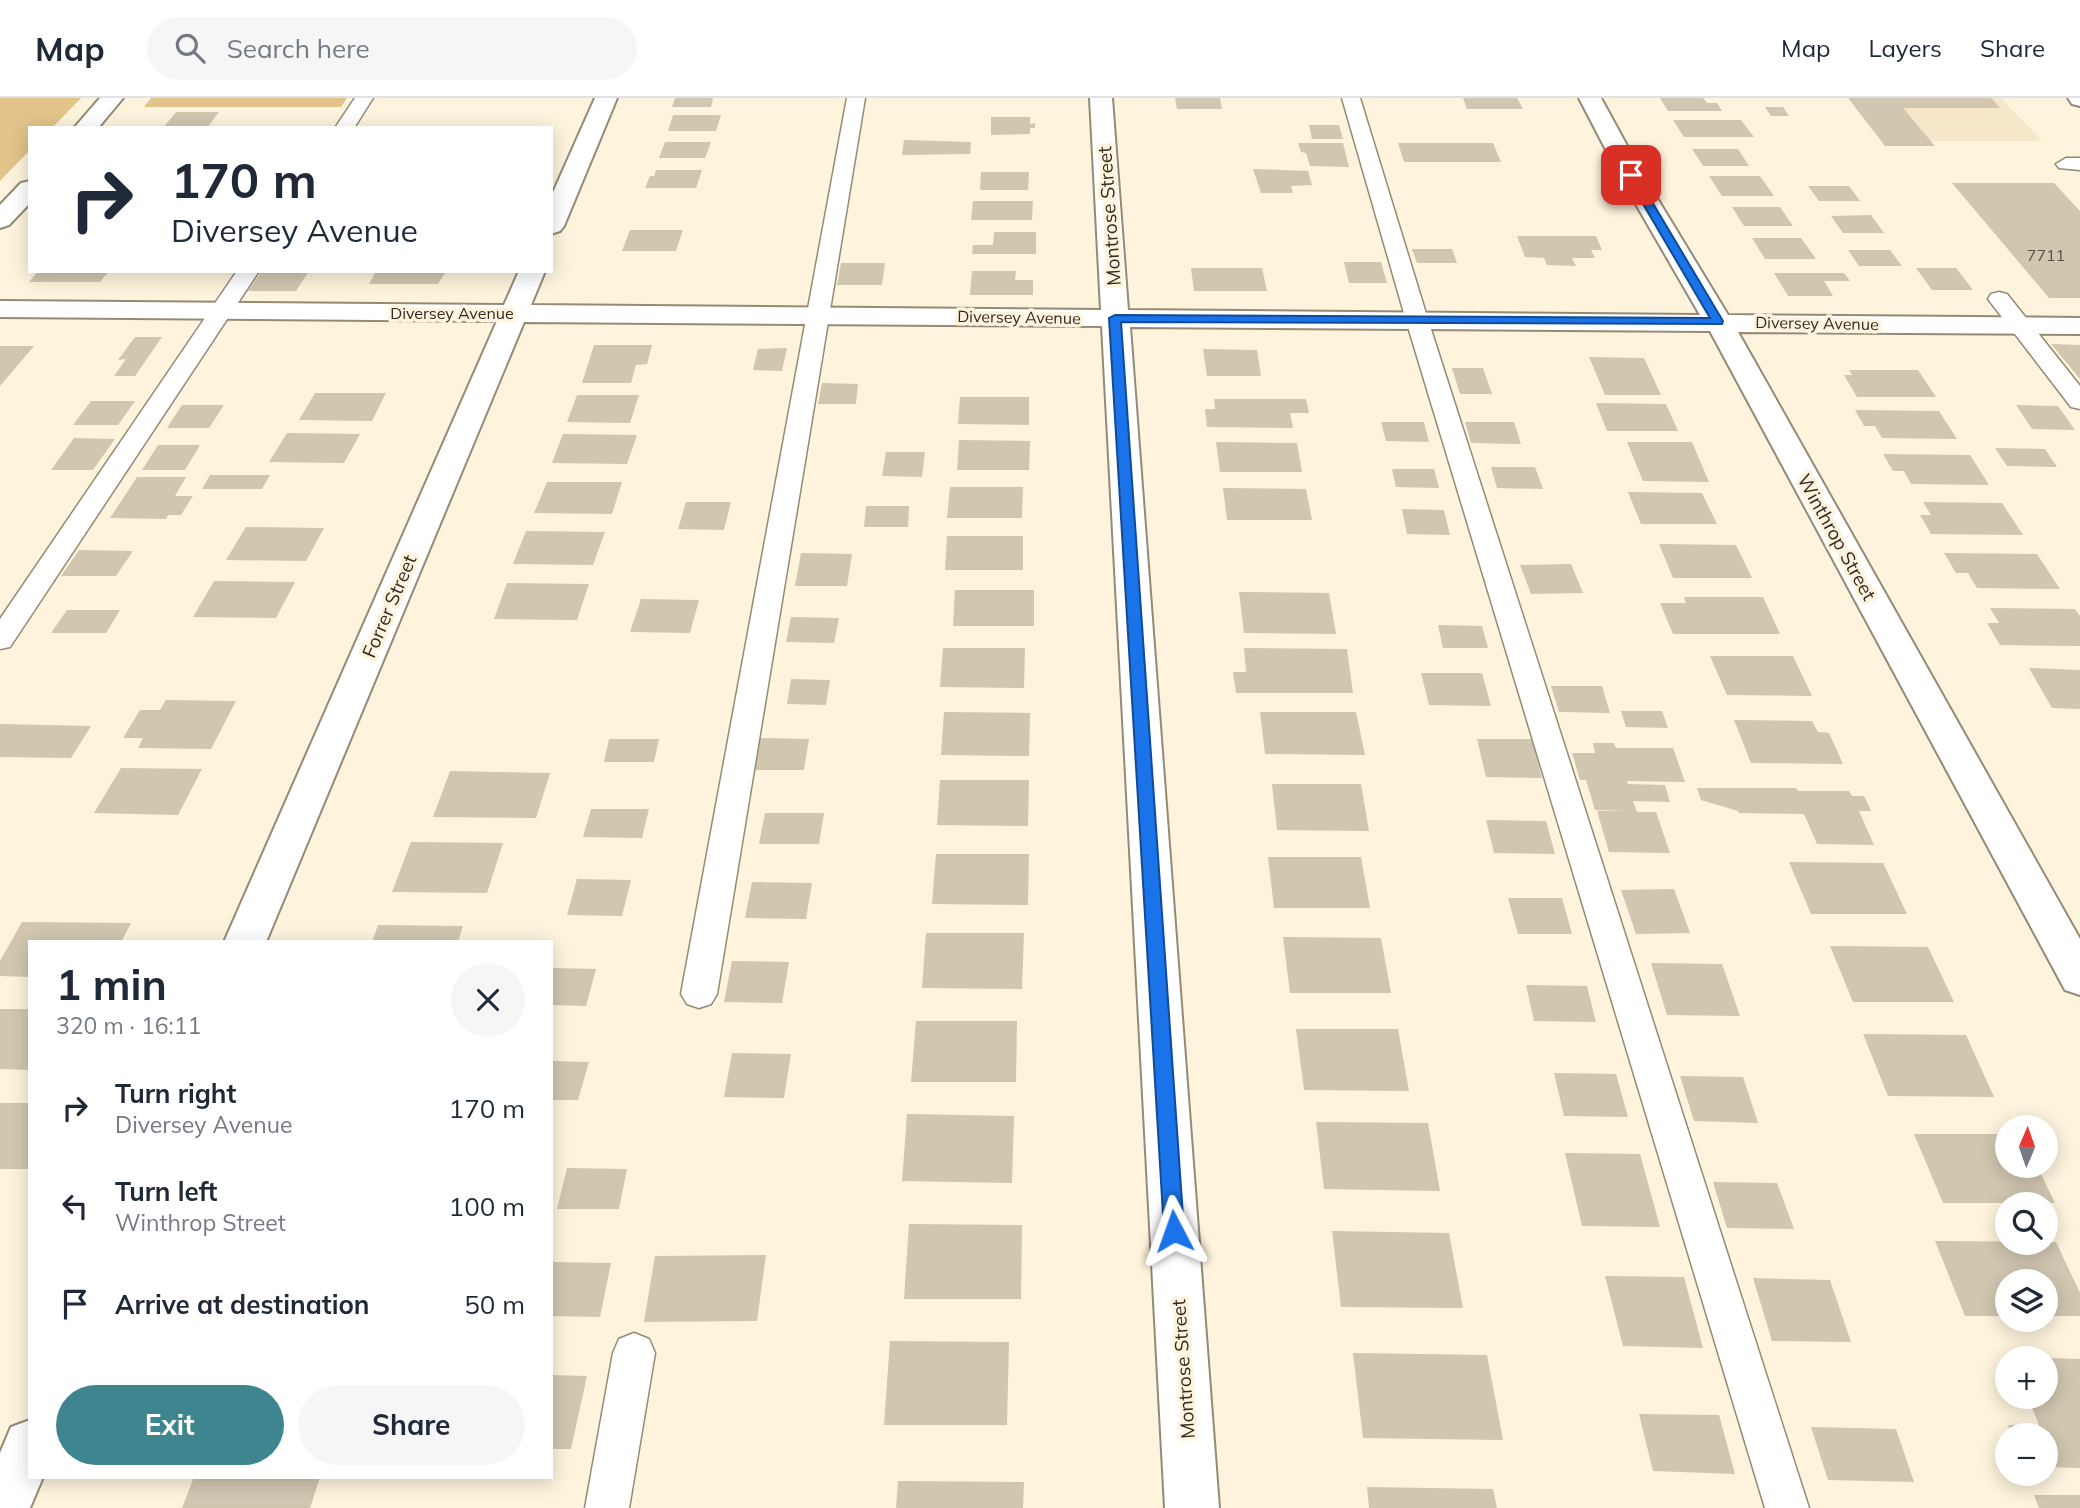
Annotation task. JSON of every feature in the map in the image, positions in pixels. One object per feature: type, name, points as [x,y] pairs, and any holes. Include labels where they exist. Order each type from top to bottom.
[{"type":"street","points":[[87,126],[112,98]]},
{"type":"street","points":[[553,221],[607,98]]},
{"type":"street","name":"Montrose Street","points":[[1101,98],[1192,1508]]},
{"type":"street","name":"Winthrop Street","points":[[1590,98],[1631,175],[1718,321],[2080,978]]},
{"type":"street","points":[[0,220],[28,190]]},
{"type":"street","name":"Forrer Street","points":[[246,940],[531,273]]},
{"type":"street","name":"Diversey Avenue","points":[[0,309],[2080,326]]},
{"type":"street","points":[[3,1508],[28,1451]]},
{"type":"lane","points":[[345,126],[364,98]]},
{"type":"lane","points":[[699,994],[856,98]]},
{"type":"lane","points":[[1351,98],[1417,320],[1787,1508]]},
{"type":"lane","points":[[0,640],[247,273]]},
{"type":"lane","points":[[1999,299],[2080,402]]},
{"type":"lane","points":[[607,1508],[634,1353]]},
{"type":"shaded area","points":[[0,98],[81,98],[54,126],[28,126],[28,152],[0,181]]},
{"type":"shaded area","points":[[151,98],[347,98],[341,107],[144,107]]},
{"type":"shaded area","points":[[1849,98],[2001,98],[2042,141],[1883,141]]},
{"type":"building","points":[[675,98],[713,98],[711,107],[672,107]]},
{"type":"building","points":[[1175,98],[1220,98],[1222,109],[1177,109]]},
{"type":"building","points":[[1463,98],[1517,98],[1523,109],[1467,109]]},
{"type":"building","points":[[1660,98],[1703,98],[1707,103],[1717,103],[1722,111],[1668,111]]},
{"type":"building","points":[[1848,98],[1991,98],[2000,108],[1903,108],[1935,146],[1885,146]]},
{"type":"building","points":[[1765,107],[1783,107],[1789,116],[1771,116]]},
{"type":"building","points":[[176,112],[219,112],[208,126],[165,126]]},
{"type":"building","points":[[673,115],[721,115],[716,131],[668,131]]},
{"type":"building","points":[[991,117],[1030,117],[1030,124],[1035,123],[1035,128],[1030,128],[1030,134],[991,135]]},
{"type":"building","points":[[1673,120],[1741,120],[1754,137],[1684,137]]},
{"type":"building","points":[[1309,125],[1339,125],[1343,139],[1312,139]]},
{"type":"building","points":[[904,140],[971,142],[970,154],[902,155]]},
{"type":"building","points":[[665,142],[711,142],[705,158],[659,158]]},
{"type":"building","points":[[1298,143],[1343,143],[1349,167],[1310,166],[1306,153],[1301,152]]},
{"type":"building","points":[[1398,143],[1493,143],[1501,162],[1404,162]]},
{"type":"building","points":[[1692,149],[1738,149],[1749,166],[1703,166]]},
{"type":"building","points":[[1253,169],[1308,171],[1312,185],[1291,186],[1293,193],[1261,193]]},
{"type":"building","points":[[656,170],[702,170],[696,188],[645,188]]},
{"type":"building","points":[[981,172],[1029,172],[1028,190],[980,190]]},
{"type":"building","points":[[1709,176],[1760,176],[1774,196],[1722,196]]},
{"type":"building","points":[[1952,183],[2054,183],[2080,211],[2080,298],[2049,298]]},
{"type":"building","points":[[1808,186],[1849,186],[1860,201],[1819,201]]},
{"type":"building","points":[[973,201],[1033,201],[1032,220],[971,220]]},
{"type":"building","points":[[1732,207],[1780,207],[1793,226],[1744,226]]},
{"type":"building","points":[[1871,215],[1884,233],[1843,233],[1831,216]]},
{"type":"building","points":[[630,230],[683,230],[676,251],[622,251]]},
{"type":"building","points":[[994,232],[1036,232],[1036,254],[972,254],[973,245],[993,245]]},
{"type":"building","points":[[1517,236],[1596,236],[1602,250],[1591,250],[1595,258],[1572,258],[1576,266],[1547,265],[1544,258],[1525,257]]},
{"type":"building","points":[[1752,238],[1801,238],[1816,259],[1765,259]]},
{"type":"building","points":[[1412,249],[1452,249],[1457,263],[1417,263]]},
{"type":"building","points":[[1848,250],[1890,250],[1902,266],[1859,266]]},
{"type":"building","points":[[1344,262],[1381,262],[1387,283],[1349,283]]},
{"type":"building","points":[[841,263],[885,263],[882,285],[837,285]]},
{"type":"building","points":[[1191,268],[1262,268],[1267,291],[1194,291]]},
{"type":"building","points":[[1916,268],[1956,268],[1973,290],[1932,290]]},
{"type":"building","points":[[972,271],[1016,271],[1015,280],[1033,280],[1033,295],[970,295]]},
{"type":"building","points":[[36,273],[107,273],[100,282],[29,282]]},
{"type":"building","points":[[261,273],[308,273],[296,291],[248,291]]},
{"type":"building","points":[[375,273],[445,273],[438,284],[369,284]]},
{"type":"building","points":[[1774,273],[1844,273],[1850,281],[1824,281],[1833,296],[1788,296]]},
{"type":"building","points":[[135,337],[162,337],[135,376],[114,376],[126,359],[118,360]]},
{"type":"building","points":[[2051,344],[2080,345],[2080,379]]},
{"type":"building","points":[[594,345],[652,345],[647,364],[636,365],[631,383],[582,383]]},
{"type":"building","points":[[0,346],[34,346],[0,386]]},
{"type":"building","points":[[787,348],[782,371],[753,370],[758,349]]},
{"type":"building","points":[[1203,349],[1257,350],[1261,376],[1207,376]]},
{"type":"building","points":[[1589,357],[1644,358],[1661,395],[1605,395]]},
{"type":"building","points":[[1452,368],[1483,368],[1492,394],[1460,394]]},
{"type":"building","points":[[1849,370],[1918,370],[1936,397],[1857,397],[1844,375],[1852,375]]},
{"type":"building","points":[[822,383],[858,384],[856,404],[818,404]]},
{"type":"building","points":[[315,393],[386,393],[372,421],[299,420]]},
{"type":"building","points":[[577,395],[639,395],[630,423],[567,422]]},
{"type":"building","points":[[960,397],[1029,397],[1029,425],[958,424]]},
{"type":"building","points":[[1214,399],[1306,399],[1309,413],[1290,413],[1293,428],[1207,427],[1205,409],[1215,409]]},
{"type":"building","points":[[91,401],[135,401],[118,425],[73,425]]},
{"type":"building","points":[[1596,403],[1666,404],[1678,431],[1607,431]]},
{"type":"building","points":[[182,405],[224,405],[209,428],[167,428]]},
{"type":"building","points":[[2016,405],[2058,406],[2075,430],[2032,429]]},
{"type":"building","points":[[1855,410],[1939,411],[1957,439],[1882,438],[1875,426],[1864,426]]},
{"type":"building","points":[[1381,422],[1424,422],[1429,442],[1386,441]]},
{"type":"building","points":[[1465,422],[1514,422],[1521,444],[1471,443]]},
{"type":"building","points":[[287,433],[360,434],[344,463],[269,462]]},
{"type":"building","points":[[563,434],[637,435],[627,464],[552,463]]},
{"type":"building","points":[[74,438],[115,439],[93,470],[51,470]]},
{"type":"building","points":[[959,440],[1030,441],[1029,470],[957,470]]},
{"type":"building","points":[[1216,442],[1297,443],[1302,472],[1220,472]]},
{"type":"building","points":[[1627,442],[1692,442],[1709,482],[1643,481]]},
{"type":"building","points":[[158,445],[200,445],[185,470],[142,470]]},
{"type":"building","points":[[1995,448],[2045,449],[2057,467],[2007,466]]},
{"type":"building","points":[[886,452],[925,452],[922,477],[882,476]]},
{"type":"building","points":[[1883,454],[1970,455],[1989,485],[1911,484],[1904,471],[1893,471]]},
{"type":"building","points":[[1491,467],[1535,467],[1543,489],[1497,488]]},
{"type":"building","points":[[1392,469],[1434,469],[1439,488],[1396,487]]},
{"type":"building","points":[[210,475],[270,475],[262,489],[202,489]]},
{"type":"building","points":[[137,477],[186,477],[175,496],[193,496],[181,515],[168,515],[166,519],[110,518]]},
{"type":"building","points":[[547,482],[622,482],[612,514],[534,513]]},
{"type":"building","points":[[950,487],[1023,487],[1022,518],[947,518]]},
{"type":"building","points":[[1223,488],[1306,489],[1312,520],[1227,520]]},
{"type":"building","points":[[1628,492],[1702,493],[1717,524],[1641,524]]},
{"type":"building","points":[[686,502],[731,502],[724,530],[678,529]]},
{"type":"building","points":[[1923,502],[2002,503],[2023,535],[1931,534],[1920,515],[1931,515]]},
{"type":"building","points":[[866,506],[909,506],[908,527],[864,527]]},
{"type":"building","points":[[1402,509],[1444,510],[1450,535],[1407,534]]},
{"type":"building","points":[[246,527],[324,528],[306,561],[226,560]]},
{"type":"building","points":[[526,531],[605,532],[593,565],[513,564]]},
{"type":"building","points":[[947,536],[1023,536],[1023,570],[945,570]]},
{"type":"building","points":[[1659,544],[1736,545],[1752,578],[1673,578]]},
{"type":"building","points":[[79,550],[133,551],[116,576],[61,576]]},
{"type":"building","points":[[801,553],[852,554],[847,586],[795,586]]},
{"type":"building","points":[[1944,553],[2037,554],[2060,589],[1977,588],[1968,573],[1956,573]]},
{"type":"building","points":[[1571,564],[1583,593],[1531,594],[1520,565]]},
{"type":"building","points":[[214,581],[295,582],[276,618],[193,617]]},
{"type":"building","points":[[507,583],[589,584],[577,620],[494,619]]},
{"type":"building","points":[[955,590],[1034,590],[1034,626],[953,626]]},
{"type":"building","points":[[1239,592],[1329,593],[1336,634],[1244,633]]},
{"type":"building","points":[[1684,597],[1763,597],[1780,634],[1673,634],[1660,603],[1686,603]]},
{"type":"building","points":[[641,599],[699,600],[690,633],[630,632]]},
{"type":"building","points":[[1990,608],[2075,609],[2080,616],[2080,646],[2000,645],[1987,623],[1999,623]]},
{"type":"building","points":[[67,610],[120,610],[106,633],[51,633]]},
{"type":"building","points":[[791,617],[839,618],[834,643],[786,642]]},
{"type":"building","points":[[1438,625],[1482,626],[1488,648],[1443,648]]},
{"type":"building","points":[[943,648],[1025,648],[1024,688],[940,687]]},
{"type":"building","points":[[1244,648],[1347,649],[1353,693],[1236,693],[1233,672],[1246,672]]},
{"type":"building","points":[[1710,656],[1793,656],[1812,696],[1727,695]]},
{"type":"building","points":[[2029,668],[2080,670],[2080,709],[2052,708]]},
{"type":"building","points":[[1421,673],[1482,673],[1491,706],[1429,705]]},
{"type":"building","points":[[791,679],[830,680],[826,705],[787,704]]},
{"type":"building","points":[[1551,686],[1602,686],[1610,713],[1559,712]]},
{"type":"building","points":[[166,700],[236,701],[211,749],[138,748],[143,738],[123,738],[140,710],[160,710]]},
{"type":"building","points":[[1621,711],[1662,711],[1668,728],[1626,727]]},
{"type":"building","points":[[944,712],[1030,713],[1029,756],[941,755]]},
{"type":"building","points":[[1260,712],[1356,712],[1365,755],[1265,754]]},
{"type":"building","points":[[1734,720],[1812,721],[1818,732],[1829,733],[1843,764],[1751,763]]},
{"type":"building","points":[[0,724],[91,726],[71,758],[0,757]]},
{"type":"building","points":[[757,738],[809,739],[804,770],[751,770]]},
{"type":"building","points":[[609,739],[659,739],[654,762],[604,762]]},
{"type":"building","points":[[1477,739],[1532,739],[1542,778],[1486,777]]},
{"type":"building","points":[[1593,743],[1614,743],[1616,748],[1673,748],[1685,782],[1627,781],[1628,784],[1665,785],[1670,802],[1633,801],[1637,812],[1656,812],[1670,853],[1609,852],[1597,811],[1629,811],[1595,810],[1586,780],[1580,780],[1572,753],[1595,753]]},
{"type":"building","points":[[121,768],[202,769],[178,815],[94,813]]},
{"type":"building","points":[[450,771],[550,773],[536,818],[433,817]]},
{"type":"building","points":[[940,780],[1029,780],[1028,826],[937,825]]},
{"type":"building","points":[[1272,784],[1361,784],[1369,831],[1277,830]]},
{"type":"building","points":[[1697,788],[1849,791],[1852,796],[1864,796],[1871,811],[1859,811],[1874,845],[1817,844],[1804,814],[1739,813],[1701,800]]},
{"type":"building","points":[[591,809],[649,809],[642,838],[583,837]]},
{"type":"building","points":[[765,813],[824,813],[819,844],[759,844]]},
{"type":"building","points":[[1486,820],[1546,821],[1555,854],[1494,853]]},
{"type":"building","points":[[411,842],[503,843],[487,893],[392,892]]},
{"type":"building","points":[[936,854],[1029,854],[1028,905],[932,904]]},
{"type":"building","points":[[1268,857],[1361,857],[1370,908],[1274,908]]},
{"type":"building","points":[[1789,862],[1883,863],[1907,914],[1811,914]]},
{"type":"building","points":[[577,879],[631,880],[622,916],[567,915]]},
{"type":"building","points":[[752,882],[812,883],[806,919],[745,918]]},
{"type":"building","points":[[1674,889],[1690,933],[1636,934],[1621,890]]},
{"type":"building","points":[[1508,898],[1562,898],[1572,934],[1518,934]]},
{"type":"building","points":[[22,922],[131,923],[122,940],[28,940],[28,977],[0,976],[0,961]]},
{"type":"building","points":[[378,925],[463,926],[459,940],[373,940]]},
{"type":"building","points":[[926,933],[1024,933],[1022,989],[922,988]]},
{"type":"building","points":[[1283,937],[1381,938],[1391,993],[1290,993]]},
{"type":"building","points":[[1830,946],[1928,947],[1954,1002],[1853,1002]]},
{"type":"building","points":[[732,961],[789,962],[782,1003],[724,1002]]},
{"type":"building","points":[[1651,963],[1722,964],[1740,1016],[1667,1015]]},
{"type":"building","points":[[553,968],[596,969],[586,1006],[553,1005]]},
{"type":"building","points":[[1526,985],[1587,986],[1596,1022],[1534,1021]]},
{"type":"building","points":[[0,1009],[28,1009],[28,1070],[0,1069]]},
{"type":"building","points":[[916,1021],[1017,1021],[1016,1082],[911,1082]]},
{"type":"building","points":[[1296,1029],[1398,1029],[1409,1091],[1304,1090]]},
{"type":"building","points":[[1863,1034],[1966,1035],[1994,1097],[1888,1096]]},
{"type":"building","points":[[732,1053],[791,1054],[784,1098],[724,1097]]},
{"type":"building","points":[[553,1061],[589,1062],[578,1100],[553,1100]]},
{"type":"building","points":[[1554,1073],[1616,1074],[1628,1117],[1564,1116]]},
{"type":"building","points":[[1680,1076],[1743,1077],[1758,1123],[1694,1121]]},
{"type":"building","points":[[0,1103],[28,1103],[28,1169],[0,1169]]},
{"type":"building","points":[[907,1114],[1014,1116],[1012,1183],[902,1181]]},
{"type":"building","points":[[1316,1122],[1428,1123],[1440,1191],[1324,1189]]},
{"type":"building","points":[[1914,1134],[1995,1134],[1995,1178],[2043,1178],[2050,1192],[1995,1192],[1995,1203],[1943,1203]]},
{"type":"building","points":[[1565,1153],[1640,1154],[1660,1227],[1582,1226]]},
{"type":"building","points":[[567,1168],[627,1169],[619,1209],[557,1209]]},
{"type":"building","points":[[1713,1182],[1777,1183],[1794,1229],[1727,1228]]},
{"type":"building","points":[[909,1224],[1022,1225],[1021,1299],[904,1299]]},
{"type":"building","points":[[1332,1231],[1449,1233],[1463,1308],[1341,1307]]},
{"type":"building","points":[[1935,1241],[1995,1241],[1995,1255],[2058,1255],[2058,1246],[2080,1293],[2080,1316],[2058,1316],[2058,1269],[1995,1269],[1995,1316],[1965,1316]]},
{"type":"building","points":[[766,1255],[757,1321],[644,1322],[655,1256]]},
{"type":"building","points":[[553,1262],[611,1263],[600,1317],[553,1316]]},
{"type":"building","points":[[1605,1276],[1684,1277],[1703,1348],[1623,1346]]},
{"type":"building","points":[[1753,1278],[1830,1280],[1851,1342],[1772,1341]]},
{"type":"building","points":[[890,1341],[1009,1342],[1007,1425],[884,1425]]},
{"type":"building","points":[[1353,1353],[1487,1355],[1503,1440],[1363,1438]]},
{"type":"building","points":[[2058,1358],[2080,1359],[2080,1468],[2058,1467],[2058,1423],[2038,1423],[2032,1409],[2058,1409]]},
{"type":"building","points":[[553,1375],[587,1376],[571,1449],[553,1449]]},
{"type":"building","points":[[1639,1414],[1719,1415],[1735,1474],[1653,1471]]},
{"type":"building","points":[[1811,1427],[1896,1429],[1914,1482],[1828,1480]]},
{"type":"building","points":[[193,1479],[319,1479],[310,1508],[182,1508]]},
{"type":"building","points":[[898,1481],[1024,1482],[1023,1508],[896,1508]]},
{"type":"building","points":[[1367,1487],[1493,1489],[1497,1508],[1369,1508]]},
{"type":"building","points":[[2034,1495],[2080,1495],[2080,1508],[2039,1508]]},
{"type":"route","points":[[1174,1231],[1115,318],[1718,321],[1631,175]]}]
